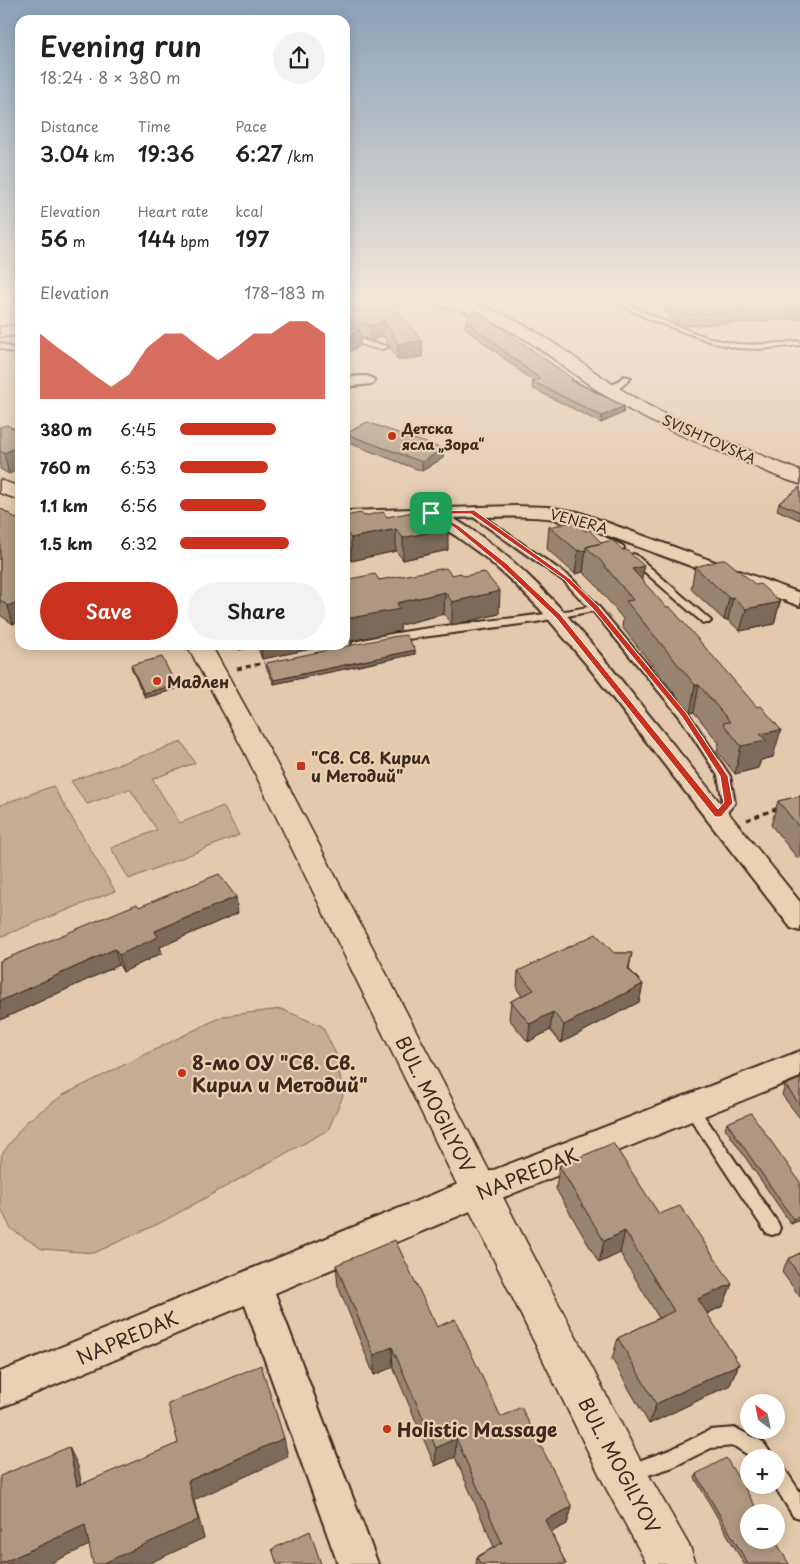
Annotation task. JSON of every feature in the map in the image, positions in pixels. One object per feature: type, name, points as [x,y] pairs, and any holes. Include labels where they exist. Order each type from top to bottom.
[{"type":"street","name":"SVISHTOVSKA","points":[[580,370],[647,412],[800,478]]},
{"type":"street","points":[[350,382],[367,382]]},
{"type":"street","points":[[0,486],[15,492]]},
{"type":"street","name":"VENERA","points":[[350,516],[548,512],[572,516],[800,600]]},
{"type":"street","points":[[431,513],[465,533],[559,616],[800,921]]},
{"type":"street","name":"BUL. MOGILYOV","points":[[202,650],[262,759],[623,1474],[673,1564]]},
{"type":"street","name":"NAPREDAK","points":[[0,1390],[480,1191],[800,1064]]},
{"type":"street","points":[[255,1284],[358,1564]]},
{"type":"lane","points":[[611,391],[627,378]]},
{"type":"lane","points":[[472,512],[567,579],[595,608],[684,715],[724,776],[729,803],[722,821]]},
{"type":"lane","points":[[548,512],[612,543],[633,557],[706,621]]},
{"type":"lane","points":[[350,645],[391,637],[559,616],[595,608]]},
{"type":"lane","points":[[691,1108],[772,1228]]},
{"type":"lane","points":[[623,1474],[673,1458],[710,1439],[735,1438],[758,1449]]},
{"type":"lane","points":[[785,1485],[800,1509]]},
{"type":"path","points":[[722,821],[782,806]]},
{"type":"shaded area","points":[[182,742],[195,763],[152,779],[180,823],[223,806],[239,835],[129,879],[111,848],[157,830],[130,789],[87,804],[71,781]]},
{"type":"shaded area","points":[[53,786],[115,891],[0,937],[0,805]]},
{"type":"shaded area","points":[[281,1009],[322,1026],[337,1056],[343,1096],[328,1130],[160,1223],[94,1253],[42,1249],[11,1229],[0,1207],[0,1168],[2,1154],[26,1122],[63,1095],[223,1016]]},
{"type":"building","points":[[529,370],[560,370],[573,379],[571,380],[624,406],[602,416],[532,381],[540,379]]},
{"type":"building","points":[[367,422],[443,449],[422,462],[350,435],[350,432]]},
{"type":"building","points":[[7,425],[15,429],[15,448],[4,453],[0,451],[0,427]]},
{"type":"building","points":[[800,487],[800,512],[779,503]]},
{"type":"building","points":[[0,508],[15,518],[15,603],[8,606],[0,600]]},
{"type":"building","points":[[434,511],[448,528],[403,538],[396,529],[350,537],[350,515],[361,513],[364,516],[383,512],[387,517],[413,512],[415,515]]},
{"type":"building","points":[[575,521],[585,531],[589,530],[602,543],[586,547],[586,550],[578,551],[549,527]]},
{"type":"building","points":[[612,540],[623,550],[627,550],[644,566],[632,569],[666,607],[670,607],[757,707],[761,706],[781,730],[760,734],[766,741],[741,746],[723,723],[730,722],[699,685],[695,685],[626,601],[633,600],[599,559],[586,547]]},
{"type":"building","points":[[725,559],[756,585],[760,584],[780,602],[746,609],[733,597],[729,598],[695,567]]},
{"type":"building","points":[[446,568],[452,575],[461,573],[464,576],[484,572],[500,591],[452,602],[445,592],[397,603],[400,609],[350,618],[350,579],[375,574],[379,580]]},
{"type":"building","points":[[406,635],[415,650],[274,680],[266,663],[328,650],[350,650],[350,646]]},
{"type":"building","name":"Мадлен","points":[[162,657],[176,685],[144,693],[131,665]]},
{"type":"building","points":[[800,796],[800,828],[778,801]]},
{"type":"building","points":[[219,874],[236,897],[155,931],[158,937],[119,955],[115,949],[0,1001],[0,961],[137,904],[139,907]]},
{"type":"building","points":[[596,934],[614,953],[632,953],[628,969],[643,984],[564,1025],[553,1012],[530,1024],[511,1001],[534,990],[518,971]]},
{"type":"building","points":[[800,1079],[800,1105],[785,1085]]},
{"type":"building","points":[[751,1113],[800,1182],[800,1216],[793,1219],[727,1123]]},
{"type":"building","points":[[613,1143],[659,1214],[680,1206],[732,1284],[698,1299],[739,1364],[656,1404],[618,1338],[674,1311],[625,1231],[604,1241],[559,1166]]},
{"type":"building","points":[[395,1240],[437,1327],[455,1319],[501,1417],[521,1407],[572,1507],[545,1520],[566,1564],[480,1564],[477,1557],[502,1543],[456,1438],[436,1448],[392,1347],[374,1355],[336,1265]]},
{"type":"building","points":[[800,1253],[800,1276],[788,1259]]},
{"type":"building","points":[[261,1365],[284,1438],[188,1481],[198,1520],[102,1564],[93,1564],[85,1525],[0,1564],[0,1476],[69,1447],[77,1486],[178,1443],[168,1404]]},
{"type":"building","points":[[726,1458],[740,1481],[740,1494],[748,1494],[754,1504],[740,1504],[740,1549],[780,1549],[789,1564],[748,1564],[696,1474]]},
{"type":"building","points":[[310,1531],[321,1564],[277,1564],[272,1549]]},
{"type":"place","name":"Детска ясла „Зора“","points":[[392,436]]},
{"type":"place","name":"Мадлен","points":[[157,681]]},
{"type":"place","name":"\"Св. Св. Кирил и Методий\"","points":[[301,766]]},
{"type":"place","name":"8-мо ОУ \"Св. Св. Кирил и Методий\"","points":[[182,1073]]},
{"type":"place","name":"Holistic Massage","points":[[387,1429]]},
{"type":"route","points":[[472,512],[567,579],[595,608],[684,715],[724,776],[729,803],[718,815],[559,616],[503,565],[457,527],[431,513],[472,512]]}]
